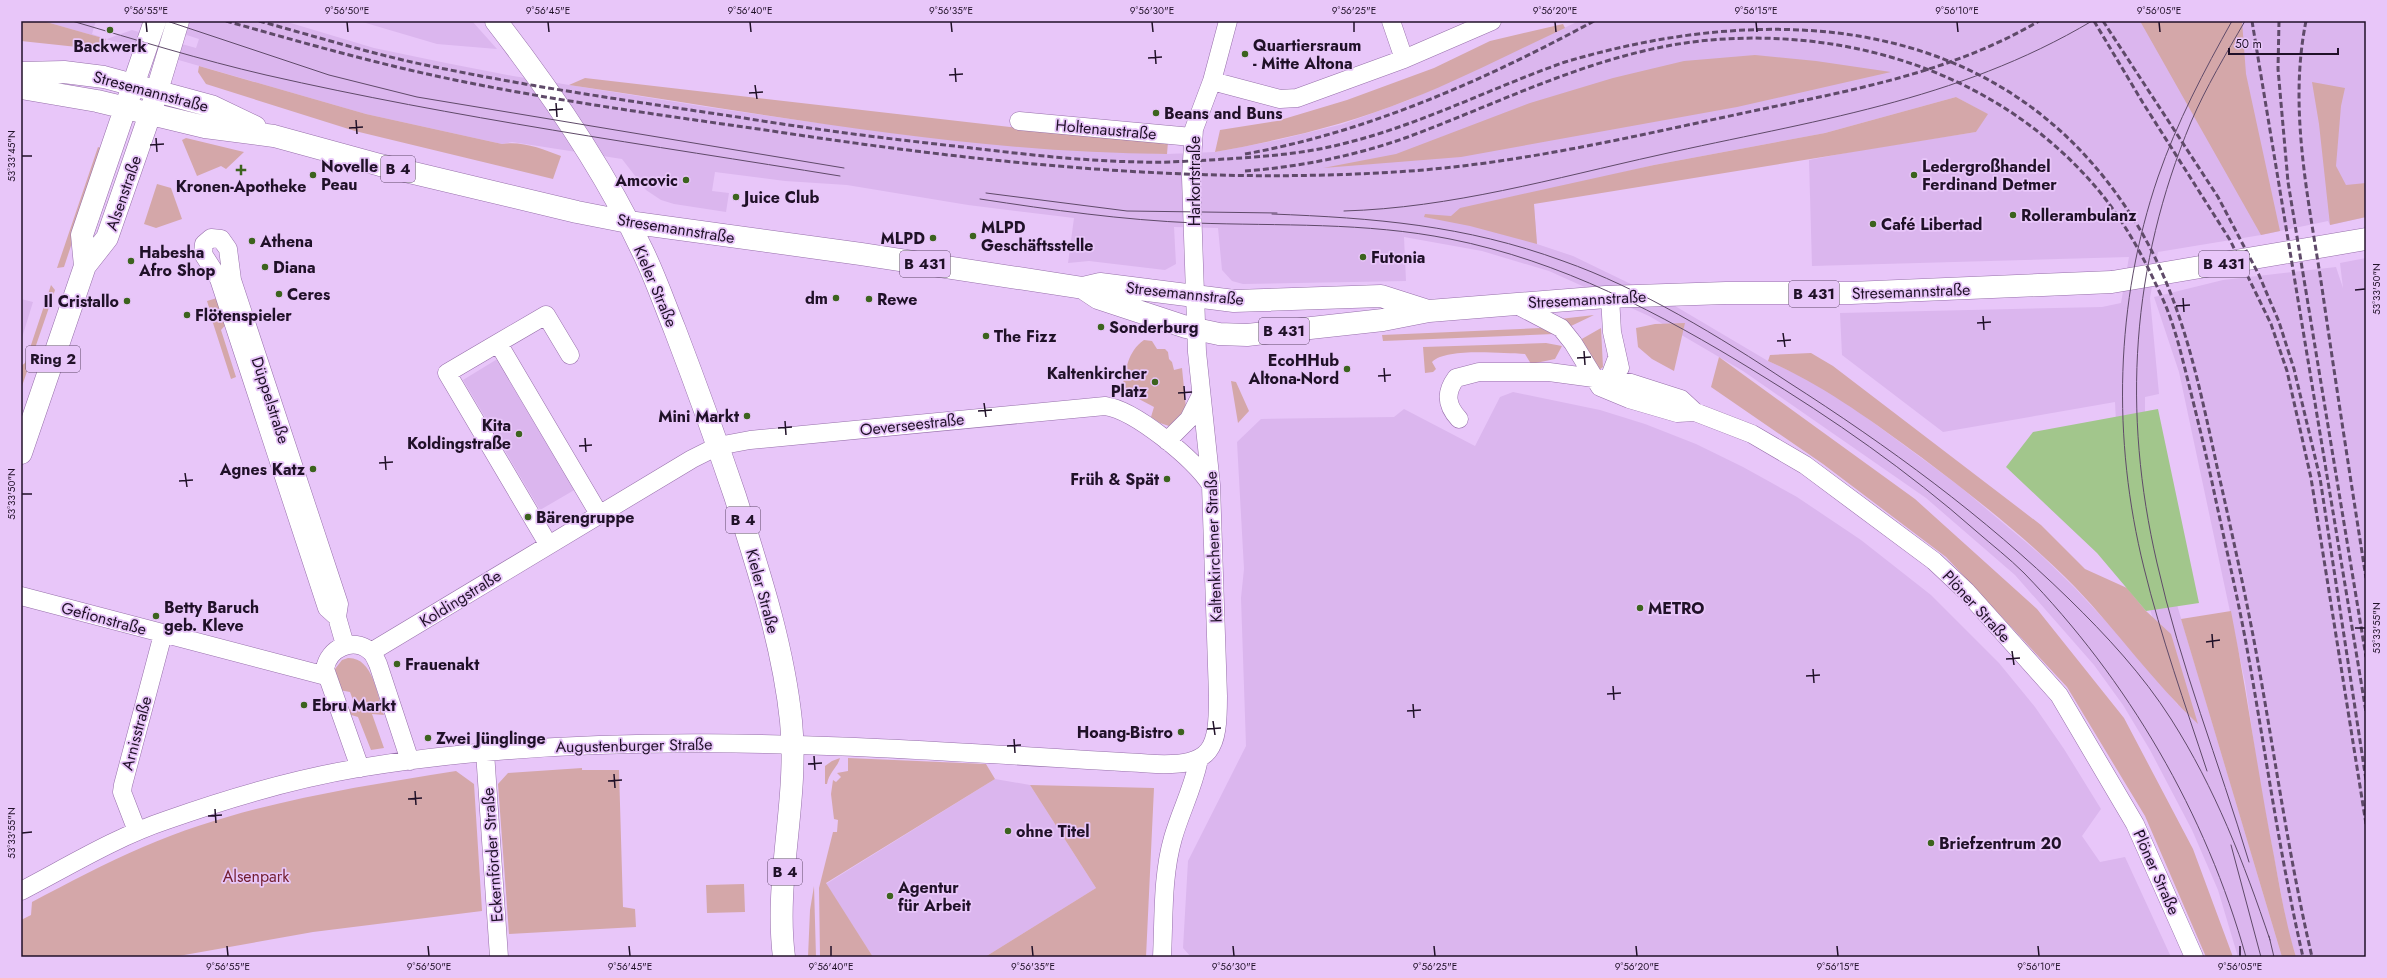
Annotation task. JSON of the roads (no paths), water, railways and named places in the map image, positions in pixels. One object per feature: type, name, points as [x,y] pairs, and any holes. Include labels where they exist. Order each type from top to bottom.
[{"type":"main road","name":"Ring 2","points":[[125,108],[155,21]]},
{"type":"main road","name":"Ring 2","points":[[150,114],[178,21]]},
{"type":"main road","name":"Kieler Straße","points":[[496,21],[533,68],[562,112],[628,222],[651,270],[718,446],[767,600],[784,675],[792,743],[792,794],[782,905],[784,957]]},
{"type":"main road","name":"Stresemannstraße","points":[[21,73],[82,73],[158,91],[211,106],[274,136]]},
{"type":"main road","name":"Stresemannstraße","points":[[21,88],[78,97],[205,127],[274,136],[372,163],[577,212],[628,222],[855,253],[1083,288],[1105,300],[1196,330],[1230,335],[1247,335],[1383,320],[1429,311],[1610,297],[1726,293],[1860,293],[2104,282],[2144,278],[2366,239]]},
{"type":"main road","name":"Alsenstraße","points":[[85,266],[82,235],[125,108]]},
{"type":"main road","name":"Alsenstraße","points":[[21,453],[85,266],[108,238],[150,114]]},
{"type":"main road","name":"Stresemannstraße","points":[[1083,288],[1100,284],[1196,298],[1234,301],[1381,296],[1429,311]]},
{"type":"street","name":"Harkortstraße","points":[[1196,330],[1192,137],[1212,81],[1228,21]]},
{"type":"street","points":[[1391,21],[1404,59]]},
{"type":"street","points":[[1212,81],[1270,96],[1293,99],[1404,59],[1492,21]]},
{"type":"street","name":"Holtenaustraße","points":[[1019,122],[1192,137]]},
{"type":"street","name":"Düppelstraße","points":[[225,277],[328,608],[337,617],[345,645]]},
{"type":"street","points":[[1610,297],[1612,332],[1617,358],[1623,374],[1631,383]]},
{"type":"street","points":[[1515,304],[1556,324],[1573,343],[1600,381],[1617,358]]},
{"type":"street","points":[[548,544],[447,373],[546,314],[570,355]]},
{"type":"street","name":"Kaltenkirchener Straße","points":[[1196,330],[1201,396],[1211,485],[1218,722],[1210,748],[1199,759]]},
{"type":"street","points":[[498,343],[599,514]]},
{"type":"street","name":"Plöner Straße","points":[[1459,419],[1447,402],[1449,390],[1456,378],[1475,372],[1525,374],[1558,370],[1567,362],[1573,343]]},
{"type":"street","name":"Plöner Straße","points":[[1549,372],[1600,381],[1631,383],[1680,399],[1696,412],[1752,434],[1805,465],[1934,561],[1966,591],[2059,695],[2135,824],[2194,957]]},
{"type":"street","name":"Plöner Straße","points":[[1525,374],[1583,388],[1600,381]]},
{"type":"street","name":"Plöner Straße","points":[[1600,381],[1629,400],[1677,413],[1696,412]]},
{"type":"street","points":[[1167,441],[1189,419],[1201,396]]},
{"type":"street","name":"Oeverseestraße","points":[[718,446],[781,437],[1105,406],[1120,409],[1167,441],[1197,466],[1211,485]]},
{"type":"street","name":"Koldingstraße","points":[[372,652],[692,458],[718,446]]},
{"type":"street","name":"Gefionstraße","points":[[21,596],[326,676]]},
{"type":"street","name":"Arnisstraße","points":[[137,831],[122,792],[163,634]]},
{"type":"street","points":[[360,768],[326,676],[326,662],[330,656],[345,645],[353,644],[364,647],[372,652],[378,664],[410,761]]},
{"type":"street","name":"Augustenburger Straße","points":[[21,892],[137,831],[257,792],[360,768],[485,752],[562,746],[792,743],[1156,764],[1189,763],[1199,759]]},
{"type":"street","name":"Eckernförder Straße","points":[[485,752],[499,957]]},
{"type":"street","points":[[1162,957],[1166,878],[1173,838],[1194,785],[1199,759]]},
{"type":"tram line","points":[[72,21],[217,63],[266,75],[409,105],[552,130],[840,176]]},
{"type":"tram line","points":[[167,21],[329,75],[417,97],[844,168]]},
{"type":"tram line","points":[[1344,211],[1384,209],[1463,198],[1542,182],[1881,106],[1935,90],[1988,71],[2041,49],[2092,21]]},
{"type":"tram line","points":[[2207,771],[2158,619],[2144,568],[2134,519],[2127,470],[2123,421],[2123,371],[2126,322],[2133,273],[2144,225],[2158,177],[2165,157],[2192,97],[2232,21]]},
{"type":"tram line","points":[[2245,21],[2216,71],[2191,122],[2171,176],[2155,230],[2145,285],[2138,340],[2137,395],[2139,451],[2146,507],[2166,601],[2188,676],[2249,862]]},
{"type":"tram line","points":[[986,193],[1127,211],[1277,213]]},
{"type":"tram line","points":[[980,199],[1060,211],[1141,220],[1195,223],[1354,227],[1450,239],[1491,249],[1570,275],[1646,310],[1720,350],[1842,427],[1924,487],[2018,567],[2062,614],[2097,658],[2129,704],[2159,751],[2186,800],[2209,851],[2229,904],[2246,957]]},
{"type":"tram line","points":[[1272,214],[1383,221],[1455,231],[1527,249],[1592,272],[1650,299],[1735,348],[1862,431],[1934,483],[2037,568],[2069,599],[2123,656],[2160,703],[2187,745],[2215,799],[2239,854],[2270,940]]},
{"type":"tram line","points":[[2231,845],[2261,957]]},
{"type":"tram line","points":[[2269,936],[2274,957]]},
{"type":"railway","points":[[226,21],[430,75],[538,96],[616,108],[851,143],[1010,162],[1090,169],[1250,176],[1330,175],[1410,171],[1493,162],[1576,148],[1816,98],[1893,80],[1968,55],[2004,40],[2039,21]]},
{"type":"railway","points":[[259,21],[398,59],[519,83],[594,95],[908,141],[1052,157],[1150,162],[1210,160],[1261,156],[1295,153],[1329,147],[1402,126],[1565,62],[1644,43],[1723,31],[1801,30],[1877,40],[1949,61],[2016,96],[2076,146],[2129,212],[2147,242],[2175,304],[2195,370],[2233,536],[2255,646],[2288,840],[2312,957]]},
{"type":"railway","points":[[1245,154],[1291,144],[1381,118],[1511,64],[1594,21]]},
{"type":"railway","points":[[2094,21],[2143,103],[2230,240],[2271,324],[2287,371],[2311,478],[2366,824]]},
{"type":"railway","points":[[2103,21],[2218,197],[2259,275],[2279,322],[2294,369],[2320,478],[2366,780]]},
{"type":"railway","points":[[2252,21],[2366,712]]},
{"type":"railway","points":[[2279,21],[2278,69],[2288,182],[2366,657]]},
{"type":"railway","points":[[2306,21],[2301,54],[2299,88],[2302,155],[2366,578]]},
{"type":"railway","points":[[1245,171],[1306,164],[1386,144],[1442,124],[1550,80],[1623,56],[1661,47],[1700,41],[1753,38],[1806,41],[1858,49],[1909,63],[1957,82],[2003,107],[2046,138],[2097,188],[2127,230],[2152,275],[2164,301],[2175,331],[2206,454],[2238,603],[2253,682],[2279,839],[2303,957]]},
{"type":"place","name":"Backwerk","points":[[110,30]]},
{"type":"place","name":"Quartiersraum - Mitte Altona","points":[[1245,54]]},
{"type":"place","name":"Beans and Buns","points":[[1156,113]]},
{"type":"place","name":"Kronen-Apotheke","points":[[241,170]]},
{"type":"place","name":"Novelle Peau","points":[[313,175]]},
{"type":"place","name":"Ledergroßhandel Ferdinand Detmer","points":[[1914,175]]},
{"type":"place","name":"Amcovic","points":[[686,180]]},
{"type":"place","name":"Juice Club","points":[[736,197]]},
{"type":"place","name":"Rollerambulanz","points":[[2013,215]]},
{"type":"place","name":"Café Libertad","points":[[1873,224]]},
{"type":"place","name":"MLPD Geschäftsstelle","points":[[973,236]]},
{"type":"place","name":"MLPD","points":[[933,238]]},
{"type":"place","name":"Athena","points":[[252,241]]},
{"type":"place","name":"Futonia","points":[[1363,257]]},
{"type":"place","name":"Habesha Afro Shop","points":[[131,261]]},
{"type":"place","name":"Diana","points":[[265,267]]},
{"type":"place","name":"Ceres","points":[[279,294]]},
{"type":"place","name":"dm","points":[[836,298]]},
{"type":"place","name":"Rewe","points":[[869,299]]},
{"type":"place","name":"Il Cristallo","points":[[127,301]]},
{"type":"place","name":"Flötenspieler","points":[[187,315]]},
{"type":"place","name":"Sonderburg","points":[[1101,327]]},
{"type":"place","name":"The Fizz","points":[[986,336]]},
{"type":"place","name":"EcoHHub Altona-Nord","points":[[1347,369]]},
{"type":"place","name":"Kaltenkircher Platz","points":[[1155,382]]},
{"type":"place","name":"Mini Markt","points":[[747,416]]},
{"type":"place","name":"Kita Koldingstraße","points":[[519,434]]},
{"type":"place","name":"Agnes Katz","points":[[313,469]]},
{"type":"place","name":"Früh & Spät","points":[[1167,479]]},
{"type":"place","name":"Bärengruppe","points":[[528,517]]},
{"type":"place","name":"METRO","points":[[1640,608]]},
{"type":"place","name":"Betty Baruch geb. Kleve","points":[[156,616]]},
{"type":"place","name":"Frauenakt","points":[[397,664]]},
{"type":"place","name":"Ebru Markt","points":[[304,705]]},
{"type":"place","name":"Hoang-Bistro","points":[[1181,732]]},
{"type":"place","name":"Zwei Jünglinge","points":[[428,738]]},
{"type":"place","name":"ohne Titel","points":[[1008,831]]},
{"type":"place","name":"Briefzentrum 20","points":[[1931,843]]},
{"type":"place","name":"Agentur für Arbeit","points":[[890,896]]},
{"type":"park label","name":"Alsenpark","points":[[256,876]]}]
